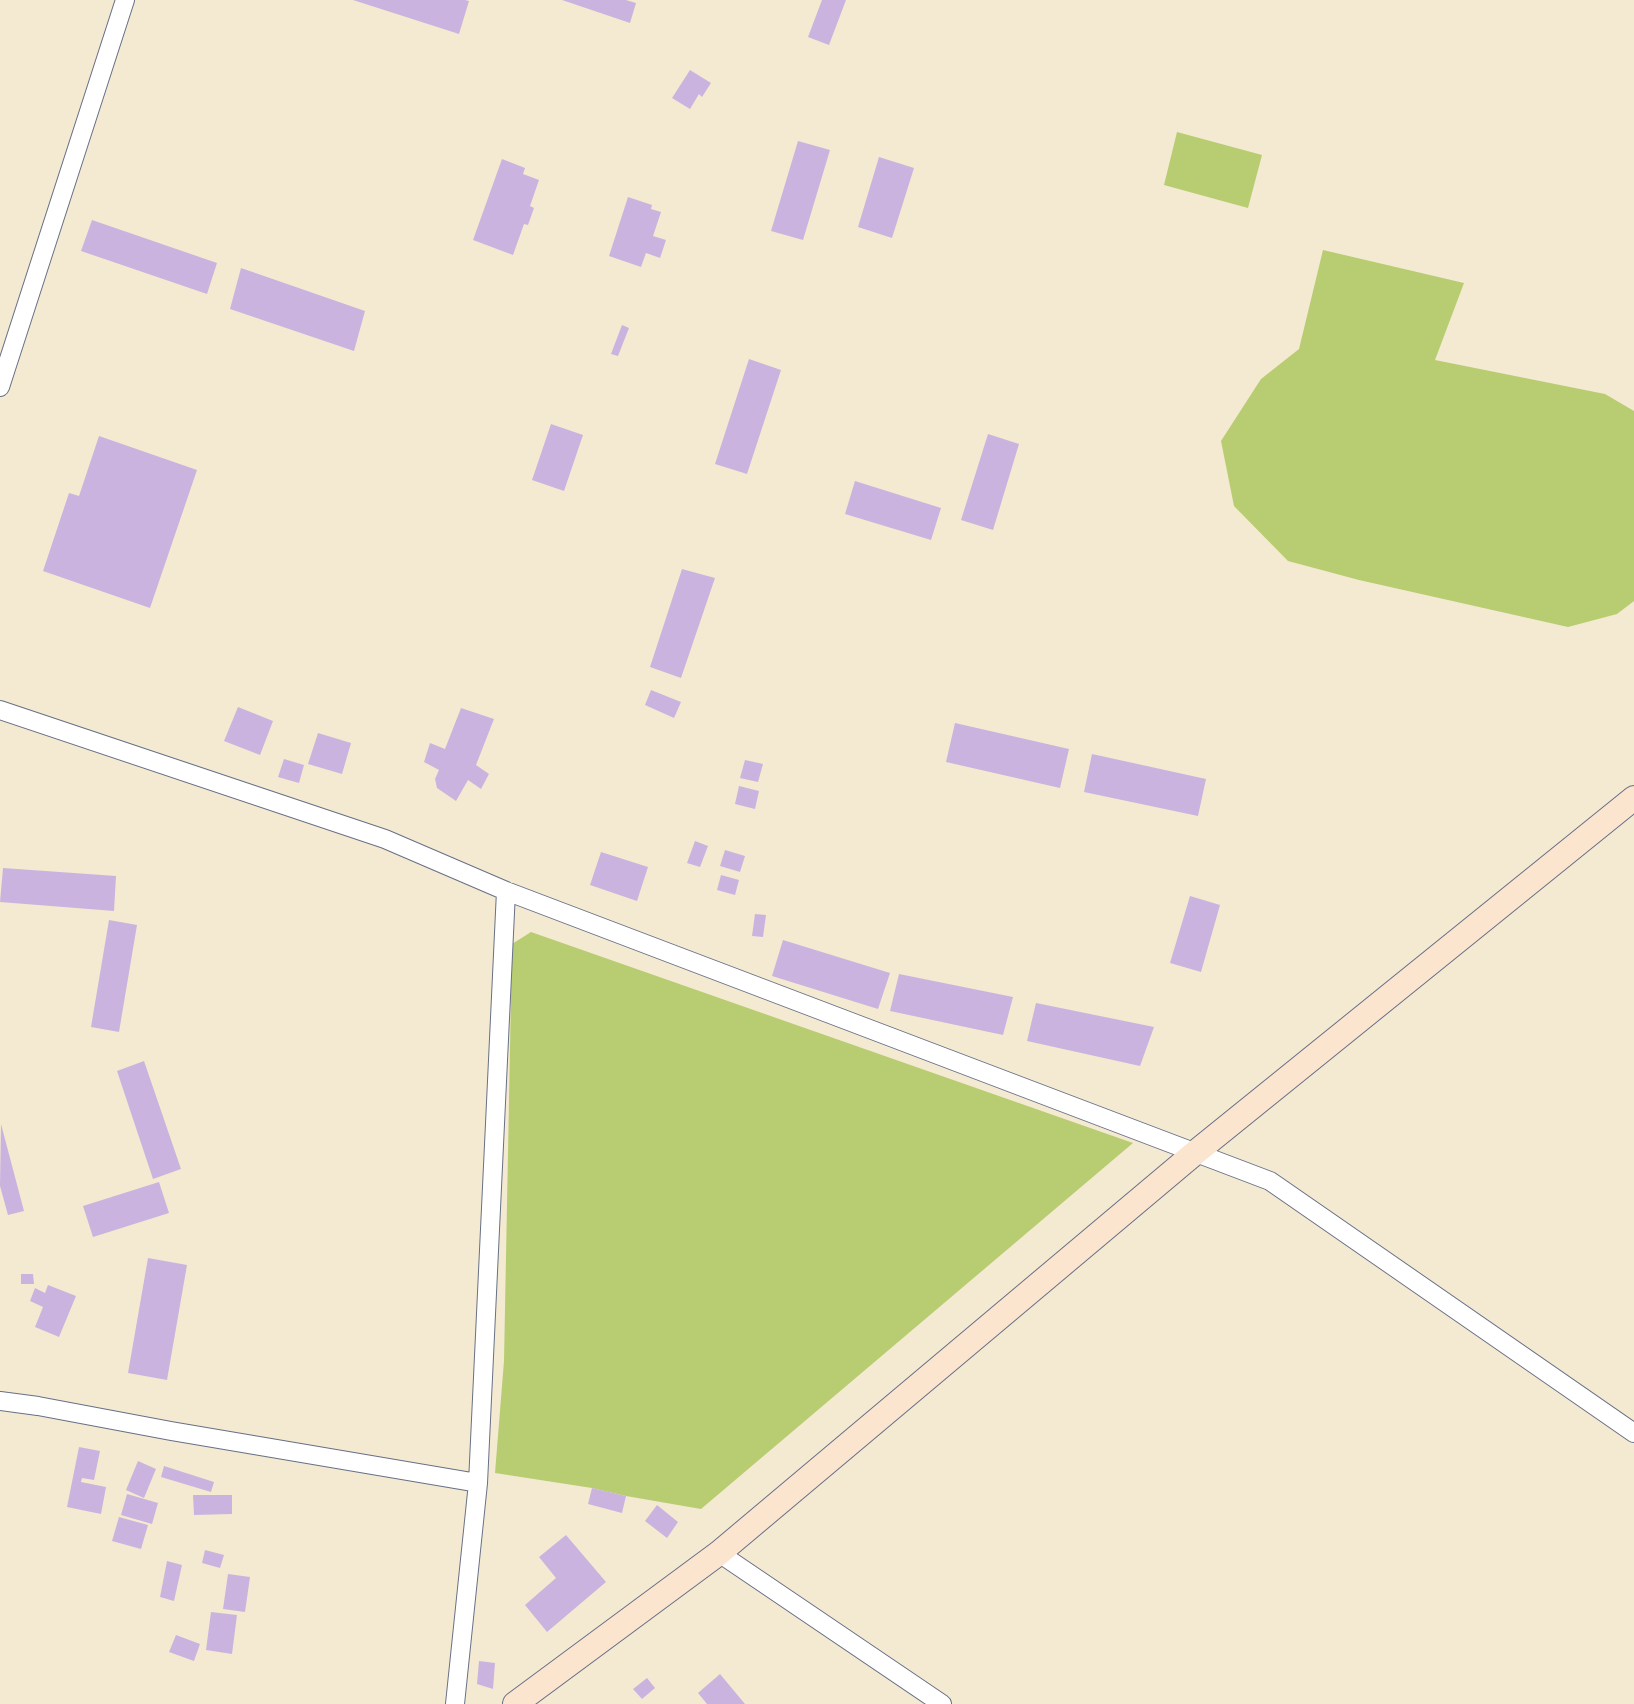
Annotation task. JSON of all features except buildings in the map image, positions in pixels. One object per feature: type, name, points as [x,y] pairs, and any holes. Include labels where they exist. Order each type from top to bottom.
[{"type":"main road","points":[[515,1704],[719,1552],[1196,1152],[1634,798]]},
{"type":"street","points":[[0,387],[125,0]]},
{"type":"street","points":[[0,710],[385,839],[506,891],[1270,1181],[1634,1433]]},
{"type":"street","points":[[455,1704],[478,1483],[506,891]]},
{"type":"street","points":[[0,1401],[478,1483]]},
{"type":"street","points":[[719,1552],[942,1704]]},
{"type":"green space","points":[[1177,132],[1262,155],[1248,208],[1164,185]]},
{"type":"green space","points":[[1323,250],[1464,283],[1435,360],[1605,394],[1634,411],[1634,601],[1617,614],[1568,627],[1359,580],[1288,561],[1234,506],[1221,441],[1261,379],[1299,349]]},
{"type":"green space","points":[[531,932],[1133,1143],[701,1509],[592,1488],[495,1473],[504,1361],[512,944]]}]
